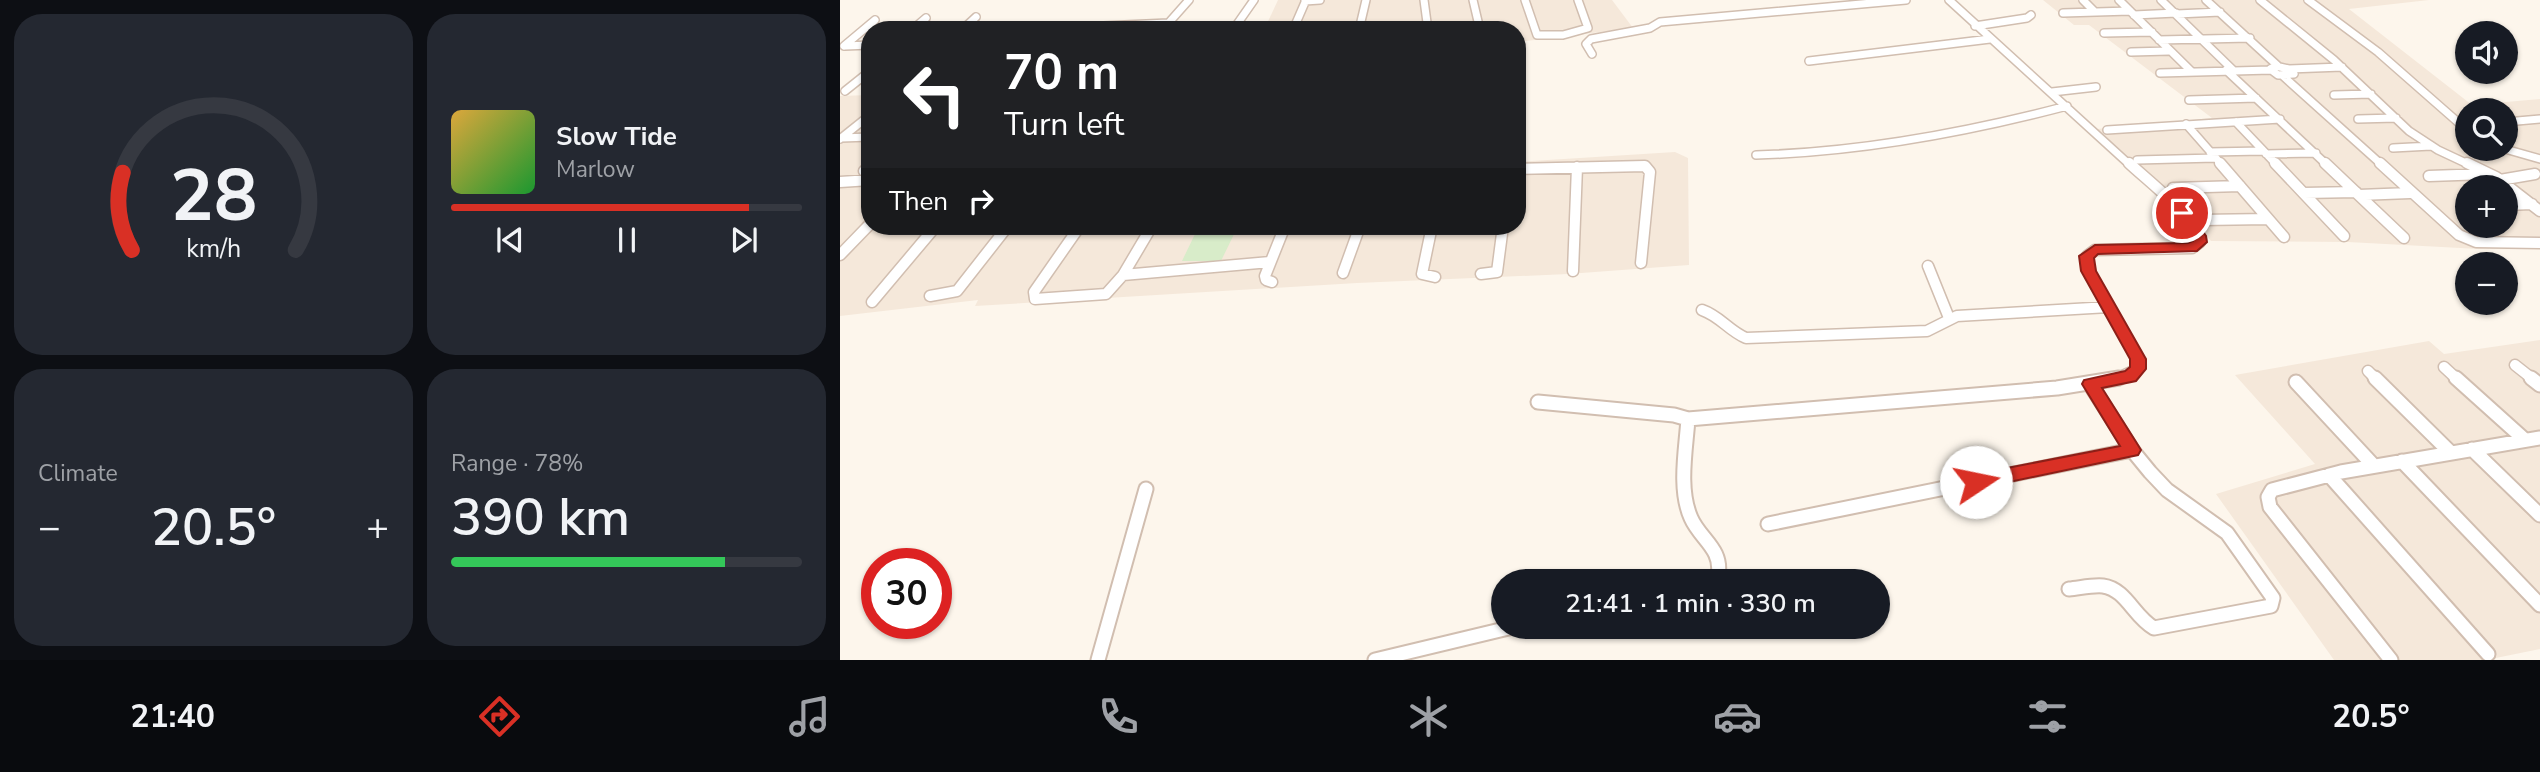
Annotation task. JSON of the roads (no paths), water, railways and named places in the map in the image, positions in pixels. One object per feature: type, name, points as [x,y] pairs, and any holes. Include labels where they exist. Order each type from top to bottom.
[{"type":"street","points":[[1170,21],[1189,0]]},
{"type":"street","points":[[1239,21],[1254,0]]},
{"type":"street","points":[[1297,21],[1305,1],[1320,0]]},
{"type":"street","points":[[1361,21],[1366,0]]},
{"type":"street","points":[[1424,0],[1427,21]]},
{"type":"street","points":[[1473,0],[1478,21]]},
{"type":"street","points":[[1525,0],[1537,34],[1546,36],[1588,28],[1578,0]]},
{"type":"street","points":[[1592,54],[1587,44],[1591,39],[1650,28],[1667,21],[1906,0]]},
{"type":"street","points":[[1538,402],[1674,415],[1688,419],[2090,384],[2130,376],[2138,369],[2138,359],[2088,271],[2087,256],[2095,250],[2192,248],[2200,242],[2199,236],[2182,213],[2052,92],[1975,26],[1950,0]]},
{"type":"street","points":[[2083,0],[2095,12]]},
{"type":"street","points":[[2119,0],[2191,71]]},
{"type":"street","points":[[2161,0],[2202,39],[2256,98],[2404,238]]},
{"type":"street","points":[[2206,0],[2250,38],[2275,68]]},
{"type":"street","points":[[2260,0],[2342,67],[2396,118],[2431,146],[2490,174]]},
{"type":"street","points":[[2308,0],[2378,52],[2455,120]]},
{"type":"street","points":[[2063,13],[2220,12]]},
{"type":"street","points":[[1975,26],[2031,15]]},
{"type":"street","points":[[972,21],[976,17]]},
{"type":"street","points":[[922,21],[926,18]]},
{"type":"street","points":[[840,56],[845,46],[861,32]]},
{"type":"street","points":[[2104,33],[2152,32]]},
{"type":"street","points":[[2159,40],[2250,38]]},
{"type":"street","points":[[1810,61],[1990,39]]},
{"type":"street","points":[[2132,52],[2169,51]]},
{"type":"street","points":[[2286,72],[2342,67]]},
{"type":"street","points":[[2160,73],[2275,68],[2286,72],[2410,193],[2468,240],[2540,243]]},
{"type":"street","points":[[845,91],[861,78]]},
{"type":"street","points":[[2052,92],[2096,87]]},
{"type":"street","points":[[2334,95],[2371,94]]},
{"type":"street","points":[[2189,100],[2256,98]]},
{"type":"street","points":[[1756,155],[1848,151],[1994,125],[2067,106]]},
{"type":"street","points":[[2358,119],[2396,118]]},
{"type":"street","points":[[2107,130],[2280,119]]},
{"type":"street","points":[[2518,121],[2540,120]]},
{"type":"street","points":[[841,139],[861,122]]},
{"type":"street","points":[[2236,122],[2344,236]]},
{"type":"street","points":[[2186,124],[2284,237]]},
{"type":"street","points":[[841,139],[861,138]]},
{"type":"street","points":[[2393,148],[2431,146]]},
{"type":"street","points":[[2137,160],[2265,152],[2316,153]]},
{"type":"street","points":[[2518,153],[2540,159]]},
{"type":"street","points":[[1526,169],[1639,165],[1649,169],[1641,264]]},
{"type":"street","points":[[1573,271],[1577,167]]},
{"type":"street","points":[[2430,176],[2490,174]]},
{"type":"street","points":[[2518,177],[2535,174]]},
{"type":"street","points":[[840,188],[844,182]]},
{"type":"street","points":[[2173,188],[2240,186]]},
{"type":"street","points":[[2304,193],[2410,193]]},
{"type":"street","points":[[2518,194],[2536,207]]},
{"type":"street","points":[[2518,206],[2536,207]]},
{"type":"street","points":[[2201,220],[2269,219]]},
{"type":"street","points":[[840,255],[861,233]]},
{"type":"street","points":[[872,302],[928,235]]},
{"type":"street","points":[[930,296],[957,291],[1001,235]]},
{"type":"street","points":[[1074,235],[1034,292],[1035,299],[1100,295],[1112,289],[1147,235]]},
{"type":"street","points":[[1272,282],[1266,281],[1265,276],[1281,235]]},
{"type":"street","points":[[1343,274],[1357,235]]},
{"type":"street","points":[[1430,235],[1422,274],[1435,277]]},
{"type":"street","points":[[1480,274],[1497,272],[1502,235]]},
{"type":"street","points":[[1123,275],[1269,262]]},
{"type":"street","points":[[1928,266],[1949,318]]},
{"type":"street","points":[[1702,310],[1716,313],[1736,335],[1746,338],[1927,331],[1940,327],[1949,318],[2109,307]]},
{"type":"street","points":[[2515,365],[2540,385]]},
{"type":"street","points":[[2444,367],[2525,440]]},
{"type":"street","points":[[2368,371],[2451,453]]},
{"type":"street","points":[[2296,382],[2374,466]]},
{"type":"street","points":[[2069,589],[2104,586],[2114,588],[2123,595],[2136,617],[2154,628],[2271,606],[2273,598],[2227,533],[2167,489],[2132,450],[2090,384]]},
{"type":"street","points":[[1688,419],[1686,503],[1690,518],[1716,551],[1720,569]]},
{"type":"street","points":[[2390,660],[2270,507],[2267,497],[2272,490],[2329,475],[2540,438]]},
{"type":"street","points":[[2472,449],[2540,515]]},
{"type":"street","points":[[1768,524],[2132,450]]},
{"type":"street","points":[[2402,461],[2540,605]]},
{"type":"street","points":[[2329,475],[2488,654]]},
{"type":"street","points":[[1098,660],[1146,489]]},
{"type":"street","points":[[1375,660],[1491,632]]}]
